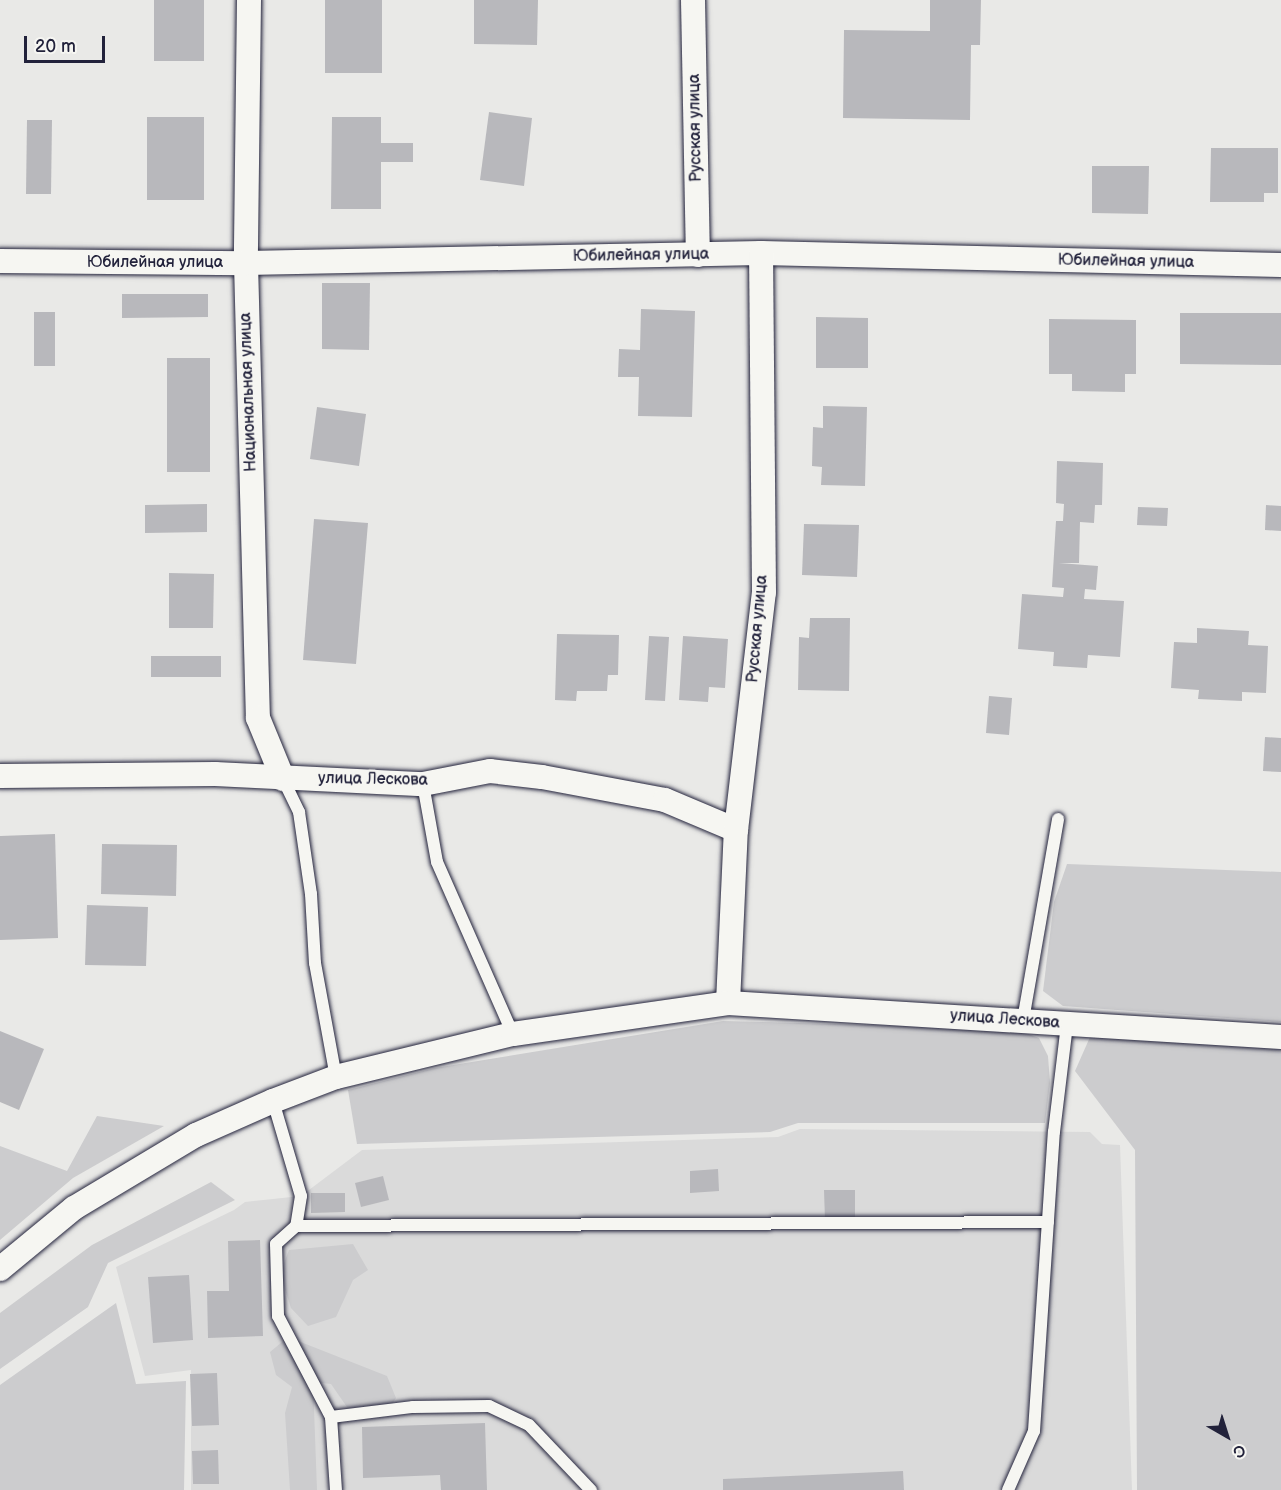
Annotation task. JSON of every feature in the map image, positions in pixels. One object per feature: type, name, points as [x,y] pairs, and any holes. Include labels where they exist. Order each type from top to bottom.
[{"type":"street","name":"Национальная улица","points":[[249,0],[246,263],[258,718],[283,779]]},
{"type":"street","name":"Русская улица","points":[[693,0],[698,255]]},
{"type":"street","name":"Юбилейная улица","points":[[0,261],[246,263],[761,253],[1281,265]]},
{"type":"street","name":"Русская улица","points":[[728,1003],[736,830],[764,592],[761,253]]},
{"type":"street","name":"улица Лескова","points":[[0,776],[192,774],[423,783],[490,771],[542,777],[665,800],[736,830]]},
{"type":"street","name":"улица Лескова","points":[[0,1269],[74,1208],[196,1135],[273,1101],[336,1077],[513,1034],[728,1003],[1281,1037]]},
{"type":"lane","points":[[283,779],[299,812],[311,894],[315,963],[336,1077]]},
{"type":"lane","points":[[423,783],[437,862],[513,1034]]},
{"type":"lane","points":[[1023,1020],[1058,819]]},
{"type":"lane","points":[[1008,1490],[1034,1431],[1054,1132],[1067,1024]]},
{"type":"lane","points":[[273,1101],[301,1196],[296,1226],[276,1244],[278,1316],[331,1417],[336,1490]]},
{"type":"lane","points":[[296,1226],[1048,1222]]},
{"type":"lane","points":[[331,1417],[413,1407],[489,1407],[529,1425],[591,1490]]},
{"type":"shaded area","points":[[1067,864],[1281,872],[1281,1022],[1063,1006],[1043,991],[1054,902]]},
{"type":"shaded area","points":[[723,1021],[1015,1029],[1039,1038],[1048,1056],[1050,1083],[1045,1123],[798,1123],[770,1132],[357,1144],[348,1090],[435,1068]]},
{"type":"shaded area","points":[[1090,1037],[1281,1048],[1281,1490],[1137,1490],[1135,1150],[1075,1071]]},
{"type":"shaded area","points":[[97,1116],[164,1126],[73,1178],[0,1240],[0,1146],[67,1171]]},
{"type":"shaded area","points":[[800,1129],[1090,1132],[1102,1144],[1120,1145],[1132,1490],[191,1490],[191,1370],[145,1376],[116,1267],[234,1210],[245,1202],[301,1196],[362,1150],[778,1137]]},
{"type":"shaded area","points":[[211,1182],[235,1200],[108,1263],[88,1307],[0,1369],[0,1313],[92,1245]]},
{"type":"shaded area","points":[[353,1244],[368,1270],[353,1280],[336,1317],[308,1326],[291,1308],[280,1274],[289,1250]]},
{"type":"shaded area","points":[[116,1303],[136,1384],[186,1381],[184,1490],[0,1490],[0,1385]]},
{"type":"shaded area","points":[[288,1337],[387,1376],[396,1398],[385,1415],[349,1410],[331,1384],[313,1382],[317,1490],[290,1490],[285,1413],[292,1387],[276,1375],[270,1352]]},
{"type":"building","points":[[154,0],[204,0],[204,61],[154,61]]},
{"type":"building","points":[[325,0],[382,0],[382,73],[325,73]]},
{"type":"building","points":[[474,0],[538,0],[537,45],[474,44]]},
{"type":"building","points":[[930,0],[981,0],[980,45],[971,45],[970,120],[843,118],[844,30],[930,31]]},
{"type":"building","points":[[489,112],[532,118],[524,186],[480,180]]},
{"type":"building","points":[[147,117],[204,117],[204,200],[147,200]]},
{"type":"building","points":[[332,117],[381,117],[381,143],[413,143],[413,162],[381,162],[381,209],[331,209]]},
{"type":"building","points":[[27,120],[52,120],[51,194],[26,194]]},
{"type":"building","points":[[1211,148],[1278,148],[1278,193],[1264,193],[1264,202],[1210,202]]},
{"type":"building","points":[[1092,166],[1149,166],[1148,214],[1092,213]]},
{"type":"building","points":[[322,283],[370,283],[369,350],[322,349]]},
{"type":"building","points":[[122,294],[208,294],[208,317],[122,318]]},
{"type":"building","points":[[641,309],[695,311],[692,417],[638,416],[639,377],[618,377],[619,349],[640,350]]},
{"type":"building","points":[[34,312],[55,312],[55,366],[34,366]]},
{"type":"building","points":[[1180,313],[1281,313],[1281,365],[1180,364]]},
{"type":"building","points":[[816,317],[868,318],[868,368],[816,368]]},
{"type":"building","points":[[1049,319],[1136,320],[1136,374],[1125,374],[1125,392],[1072,391],[1072,374],[1049,374]]},
{"type":"building","points":[[167,358],[210,358],[210,472],[167,472]]},
{"type":"building","points":[[823,406],[867,407],[865,486],[821,485],[822,467],[812,466],[813,427],[823,428]]},
{"type":"building","points":[[317,407],[366,414],[359,466],[310,459]]},
{"type":"building","points":[[1057,461],[1103,463],[1102,505],[1095,505],[1094,523],[1080,522],[1079,563],[1059,563],[1098,566],[1096,590],[1085,589],[1084,599],[1124,601],[1120,657],[1088,655],[1087,668],[1053,666],[1054,652],[1018,649],[1022,594],[1063,597],[1064,588],[1052,587],[1056,521],[1063,521],[1064,504],[1056,503]]},
{"type":"building","points":[[207,504],[207,532],[145,533],[145,505]]},
{"type":"building","points":[[1266,505],[1281,506],[1281,531],[1265,530]]},
{"type":"building","points":[[1138,507],[1168,508],[1167,526],[1137,525]]},
{"type":"building","points":[[314,519],[368,523],[356,664],[303,660]]},
{"type":"building","points":[[804,524],[859,525],[857,577],[802,575]]},
{"type":"building","points":[[169,573],[214,574],[213,628],[169,628]]},
{"type":"building","points":[[810,618],[850,618],[849,691],[798,690],[799,637],[809,638]]},
{"type":"building","points":[[1197,628],[1249,631],[1248,645],[1268,646],[1266,693],[1242,692],[1242,701],[1198,699],[1199,690],[1171,688],[1174,642],[1197,643]]},
{"type":"building","points":[[557,634],[619,635],[618,675],[608,675],[607,691],[577,691],[576,701],[555,700]]},
{"type":"building","points":[[649,636],[669,637],[665,701],[645,700]]},
{"type":"building","points":[[683,636],[728,639],[725,688],[709,687],[708,702],[679,700]]},
{"type":"building","points":[[151,656],[221,656],[221,677],[151,677]]},
{"type":"building","points":[[989,696],[1012,698],[1009,735],[986,733]]},
{"type":"building","points":[[1265,737],[1281,738],[1281,772],[1263,771]]},
{"type":"building","points":[[55,834],[58,938],[0,940],[0,836]]},
{"type":"building","points":[[102,844],[177,845],[176,896],[101,894]]},
{"type":"building","points":[[87,905],[148,907],[146,966],[85,965]]},
{"type":"building","points":[[0,1031],[44,1049],[19,1110],[0,1102]]},
{"type":"building","points":[[718,1169],[719,1191],[690,1193],[690,1171]]},
{"type":"building","points":[[383,1176],[389,1200],[361,1207],[355,1183]]},
{"type":"building","points":[[824,1190],[855,1190],[855,1220],[825,1220]]},
{"type":"building","points":[[311,1193],[345,1193],[345,1212],[311,1213]]},
{"type":"building","points":[[260,1240],[263,1336],[208,1338],[207,1291],[229,1291],[228,1241]]},
{"type":"building","points":[[189,1275],[193,1340],[153,1343],[148,1277]]},
{"type":"building","points":[[217,1373],[219,1425],[192,1426],[190,1374]]},
{"type":"building","points":[[485,1423],[487,1490],[441,1490],[440,1475],[363,1478],[362,1427]]},
{"type":"building","points":[[218,1450],[219,1484],[193,1484],[192,1451]]},
{"type":"building","points":[[903,1471],[904,1490],[723,1490],[723,1479]]}]
